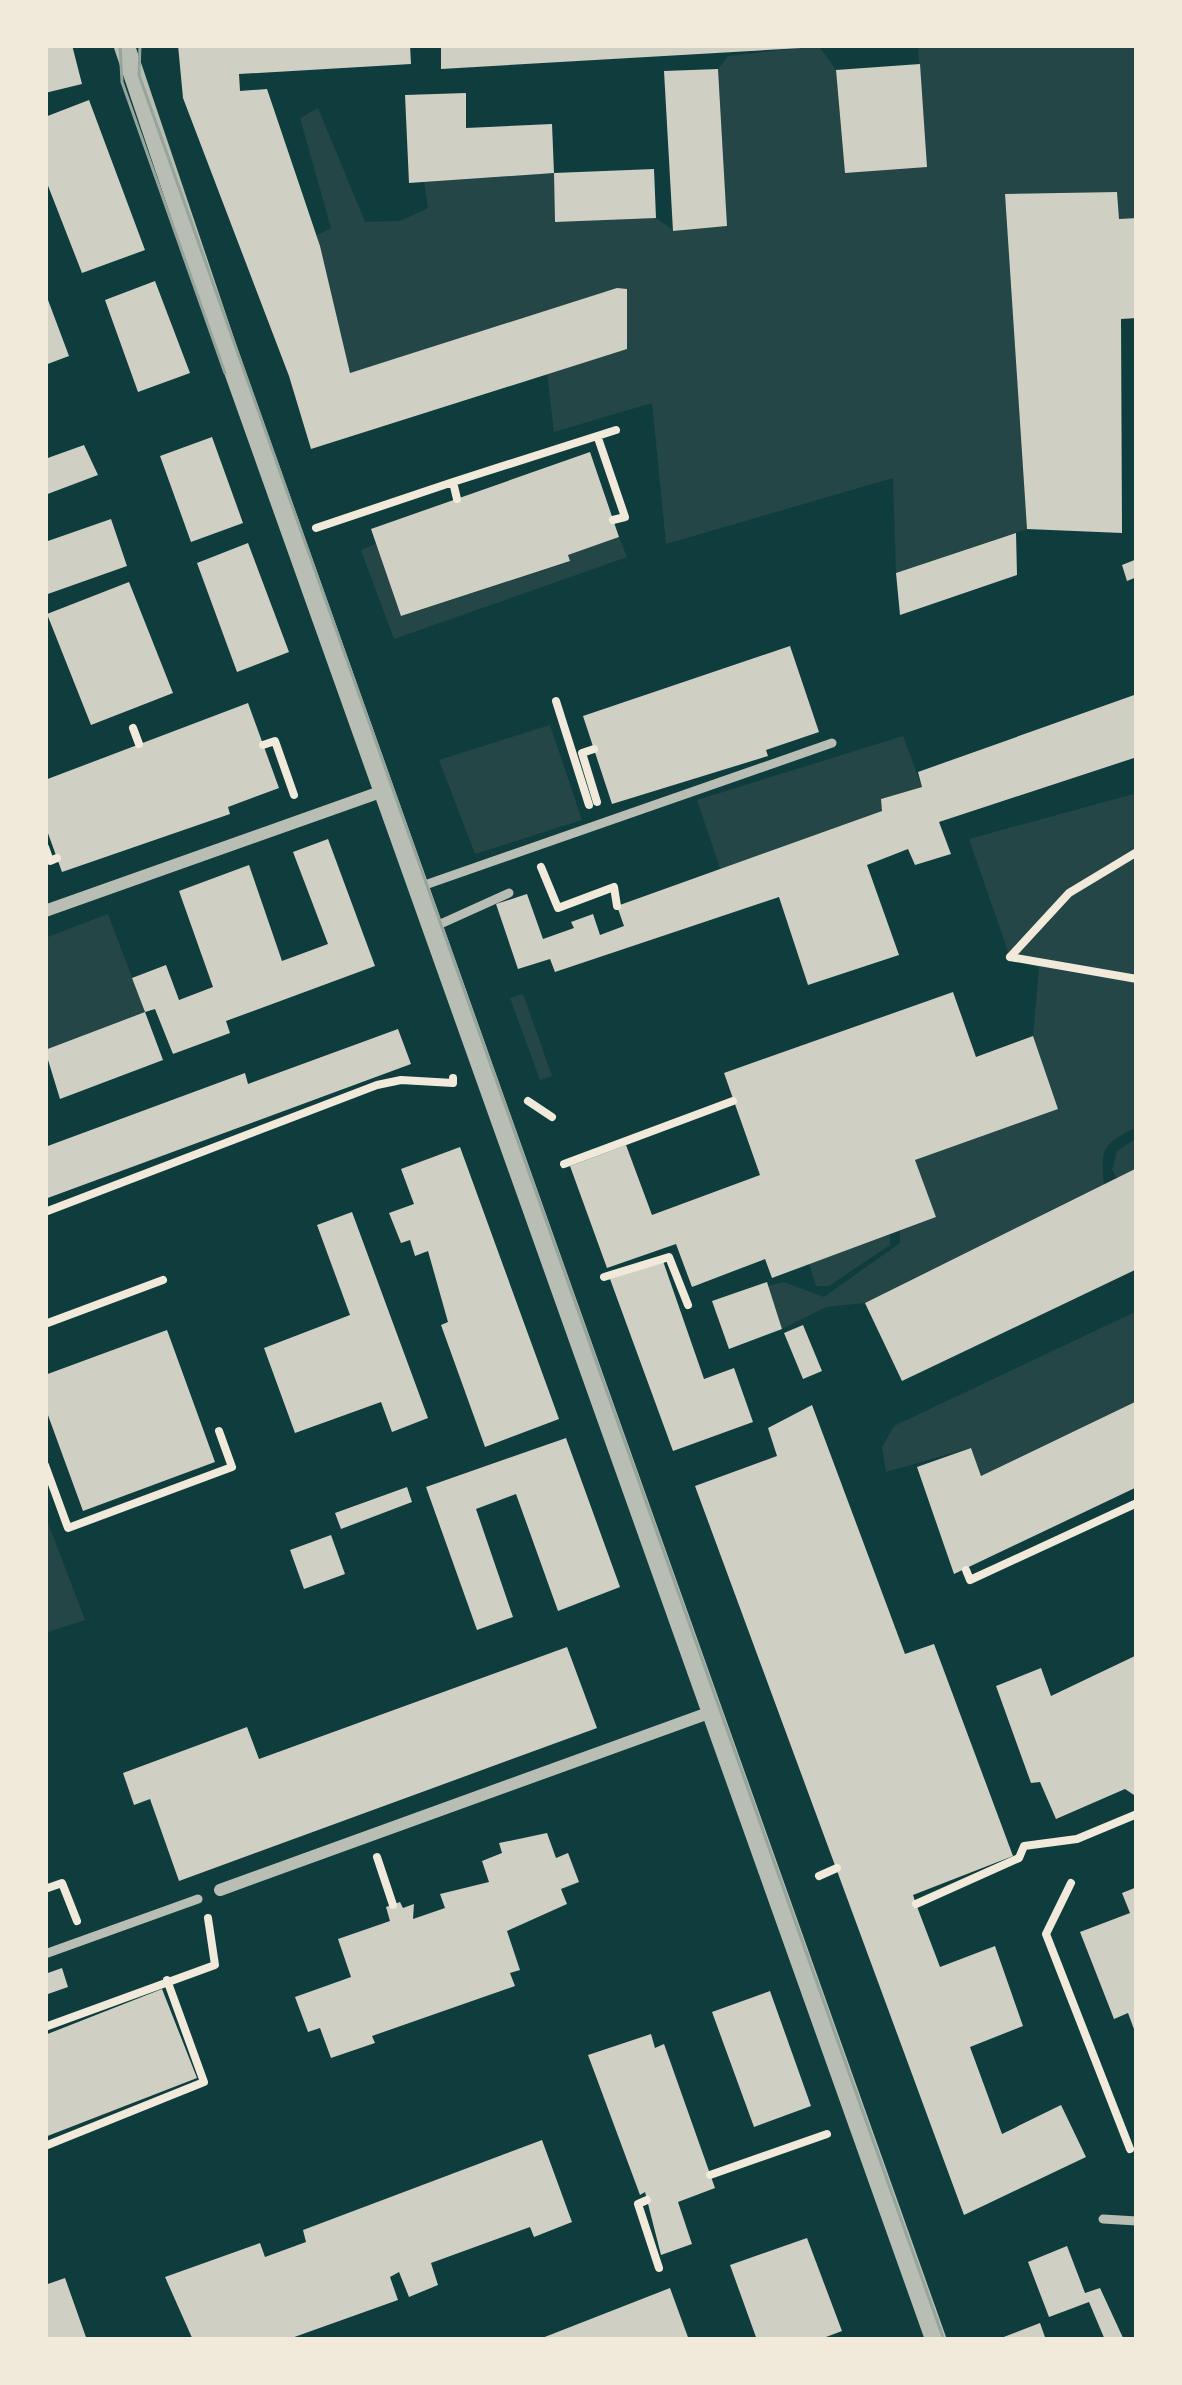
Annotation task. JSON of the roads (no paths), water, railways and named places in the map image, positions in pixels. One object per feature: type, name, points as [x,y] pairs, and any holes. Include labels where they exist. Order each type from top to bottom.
[{"type":"street","points":[[124,45],[208,297],[422,886],[936,2340]]},
{"type":"street","points":[[45,911],[387,789]]},
{"type":"street","points":[[220,1890],[715,1711]]},
{"type":"lane","points":[[422,886],[832,743]]},
{"type":"lane","points":[[436,926],[509,893]]},
{"type":"lane","points":[[45,1954],[201,1897]]},
{"type":"lane","points":[[1103,2219],[1137,2221]]},
{"type":"tram line","points":[[120,45],[122,82],[225,373]]},
{"type":"tram line","points":[[140,45],[139,75],[944,2340]]}]
